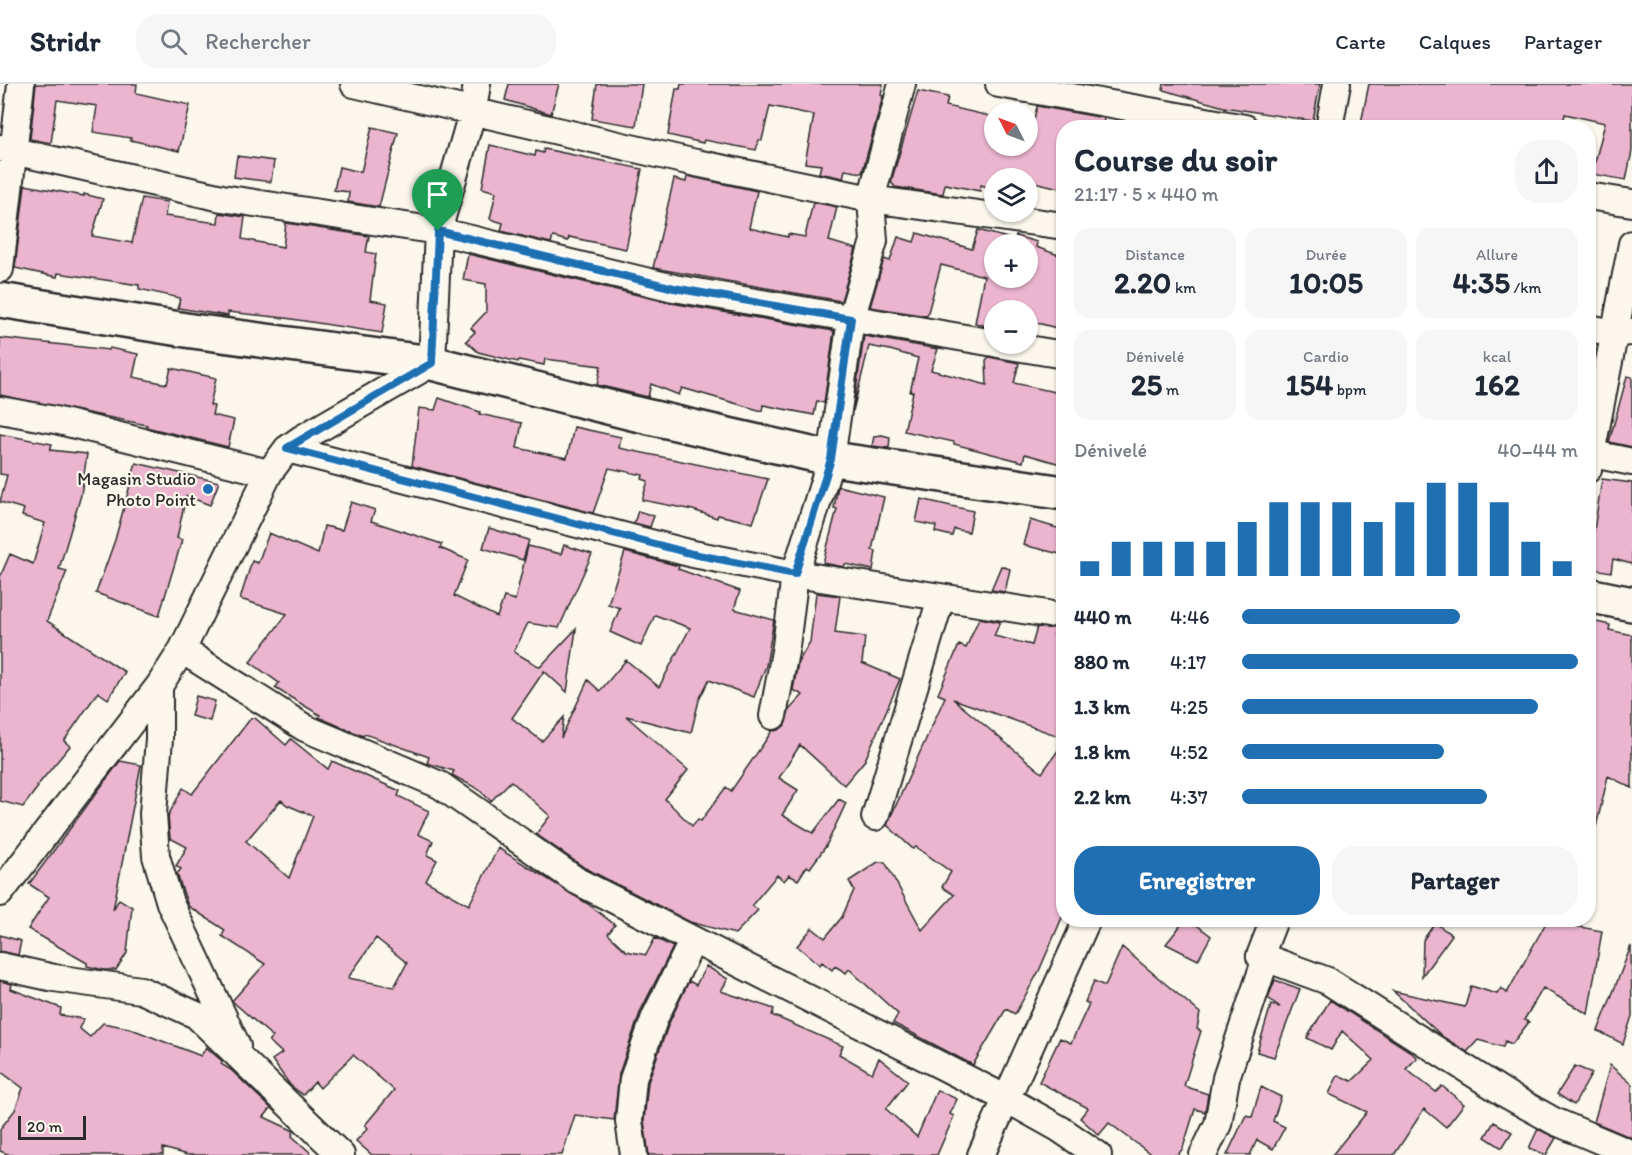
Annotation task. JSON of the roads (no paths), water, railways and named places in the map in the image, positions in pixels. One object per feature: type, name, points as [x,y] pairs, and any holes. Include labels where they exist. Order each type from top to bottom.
[{"type":"street","points":[[0,269],[8,211],[6,150],[21,84]]},
{"type":"street","points":[[354,84],[696,163],[871,199],[1056,225]]},
{"type":"street","points":[[432,363],[438,231],[472,110],[477,84]]},
{"type":"street","points":[[773,716],[786,646],[795,574],[831,459],[851,319],[874,241],[871,199],[902,84]]},
{"type":"street","points":[[999,84],[1200,120]]},
{"type":"street","points":[[1330,120],[1337,84]]},
{"type":"street","points":[[6,150],[222,198],[438,231],[674,288],[984,341]]},
{"type":"street","points":[[1596,197],[1632,203]]},
{"type":"street","points":[[1596,434],[1624,332],[1632,244]]},
{"type":"street","points":[[0,300],[192,332],[432,363],[632,413],[831,459],[1056,492]]},
{"type":"street","points":[[1596,329],[1624,332]]},
{"type":"street","points":[[1038,350],[1056,354]]},
{"type":"street","points":[[0,893],[159,686],[182,650],[269,473],[287,448],[432,363]]},
{"type":"street","points":[[0,410],[55,420],[269,473]]},
{"type":"street","points":[[287,448],[693,554],[795,574],[1048,614]]},
{"type":"street","points":[[1596,459],[1632,462]]},
{"type":"street","points":[[1596,597],[1632,604]]},
{"type":"street","points":[[876,817],[941,598]]},
{"type":"street","points":[[182,650],[305,728],[440,785],[577,881],[1005,1098],[1060,1129],[1098,1155]]},
{"type":"street","points":[[159,686],[159,739],[153,814],[156,856],[170,903],[243,1058]]},
{"type":"street","points":[[981,1155],[1084,927]]},
{"type":"street","points":[[1260,956],[1271,927]]},
{"type":"street","points":[[634,1155],[629,1121],[633,1079],[655,1017],[693,940]]},
{"type":"street","points":[[1260,956],[1328,981],[1509,1096],[1554,1121],[1632,1154]]},
{"type":"street","points":[[1203,1155],[1218,1124],[1226,1078],[1266,961],[1260,956]]},
{"type":"street","points":[[0,966],[54,978],[141,990],[196,1015],[341,1155]]},
{"type":"place","name":"Magasin Studio Photo Point","points":[[208,489]]}]
